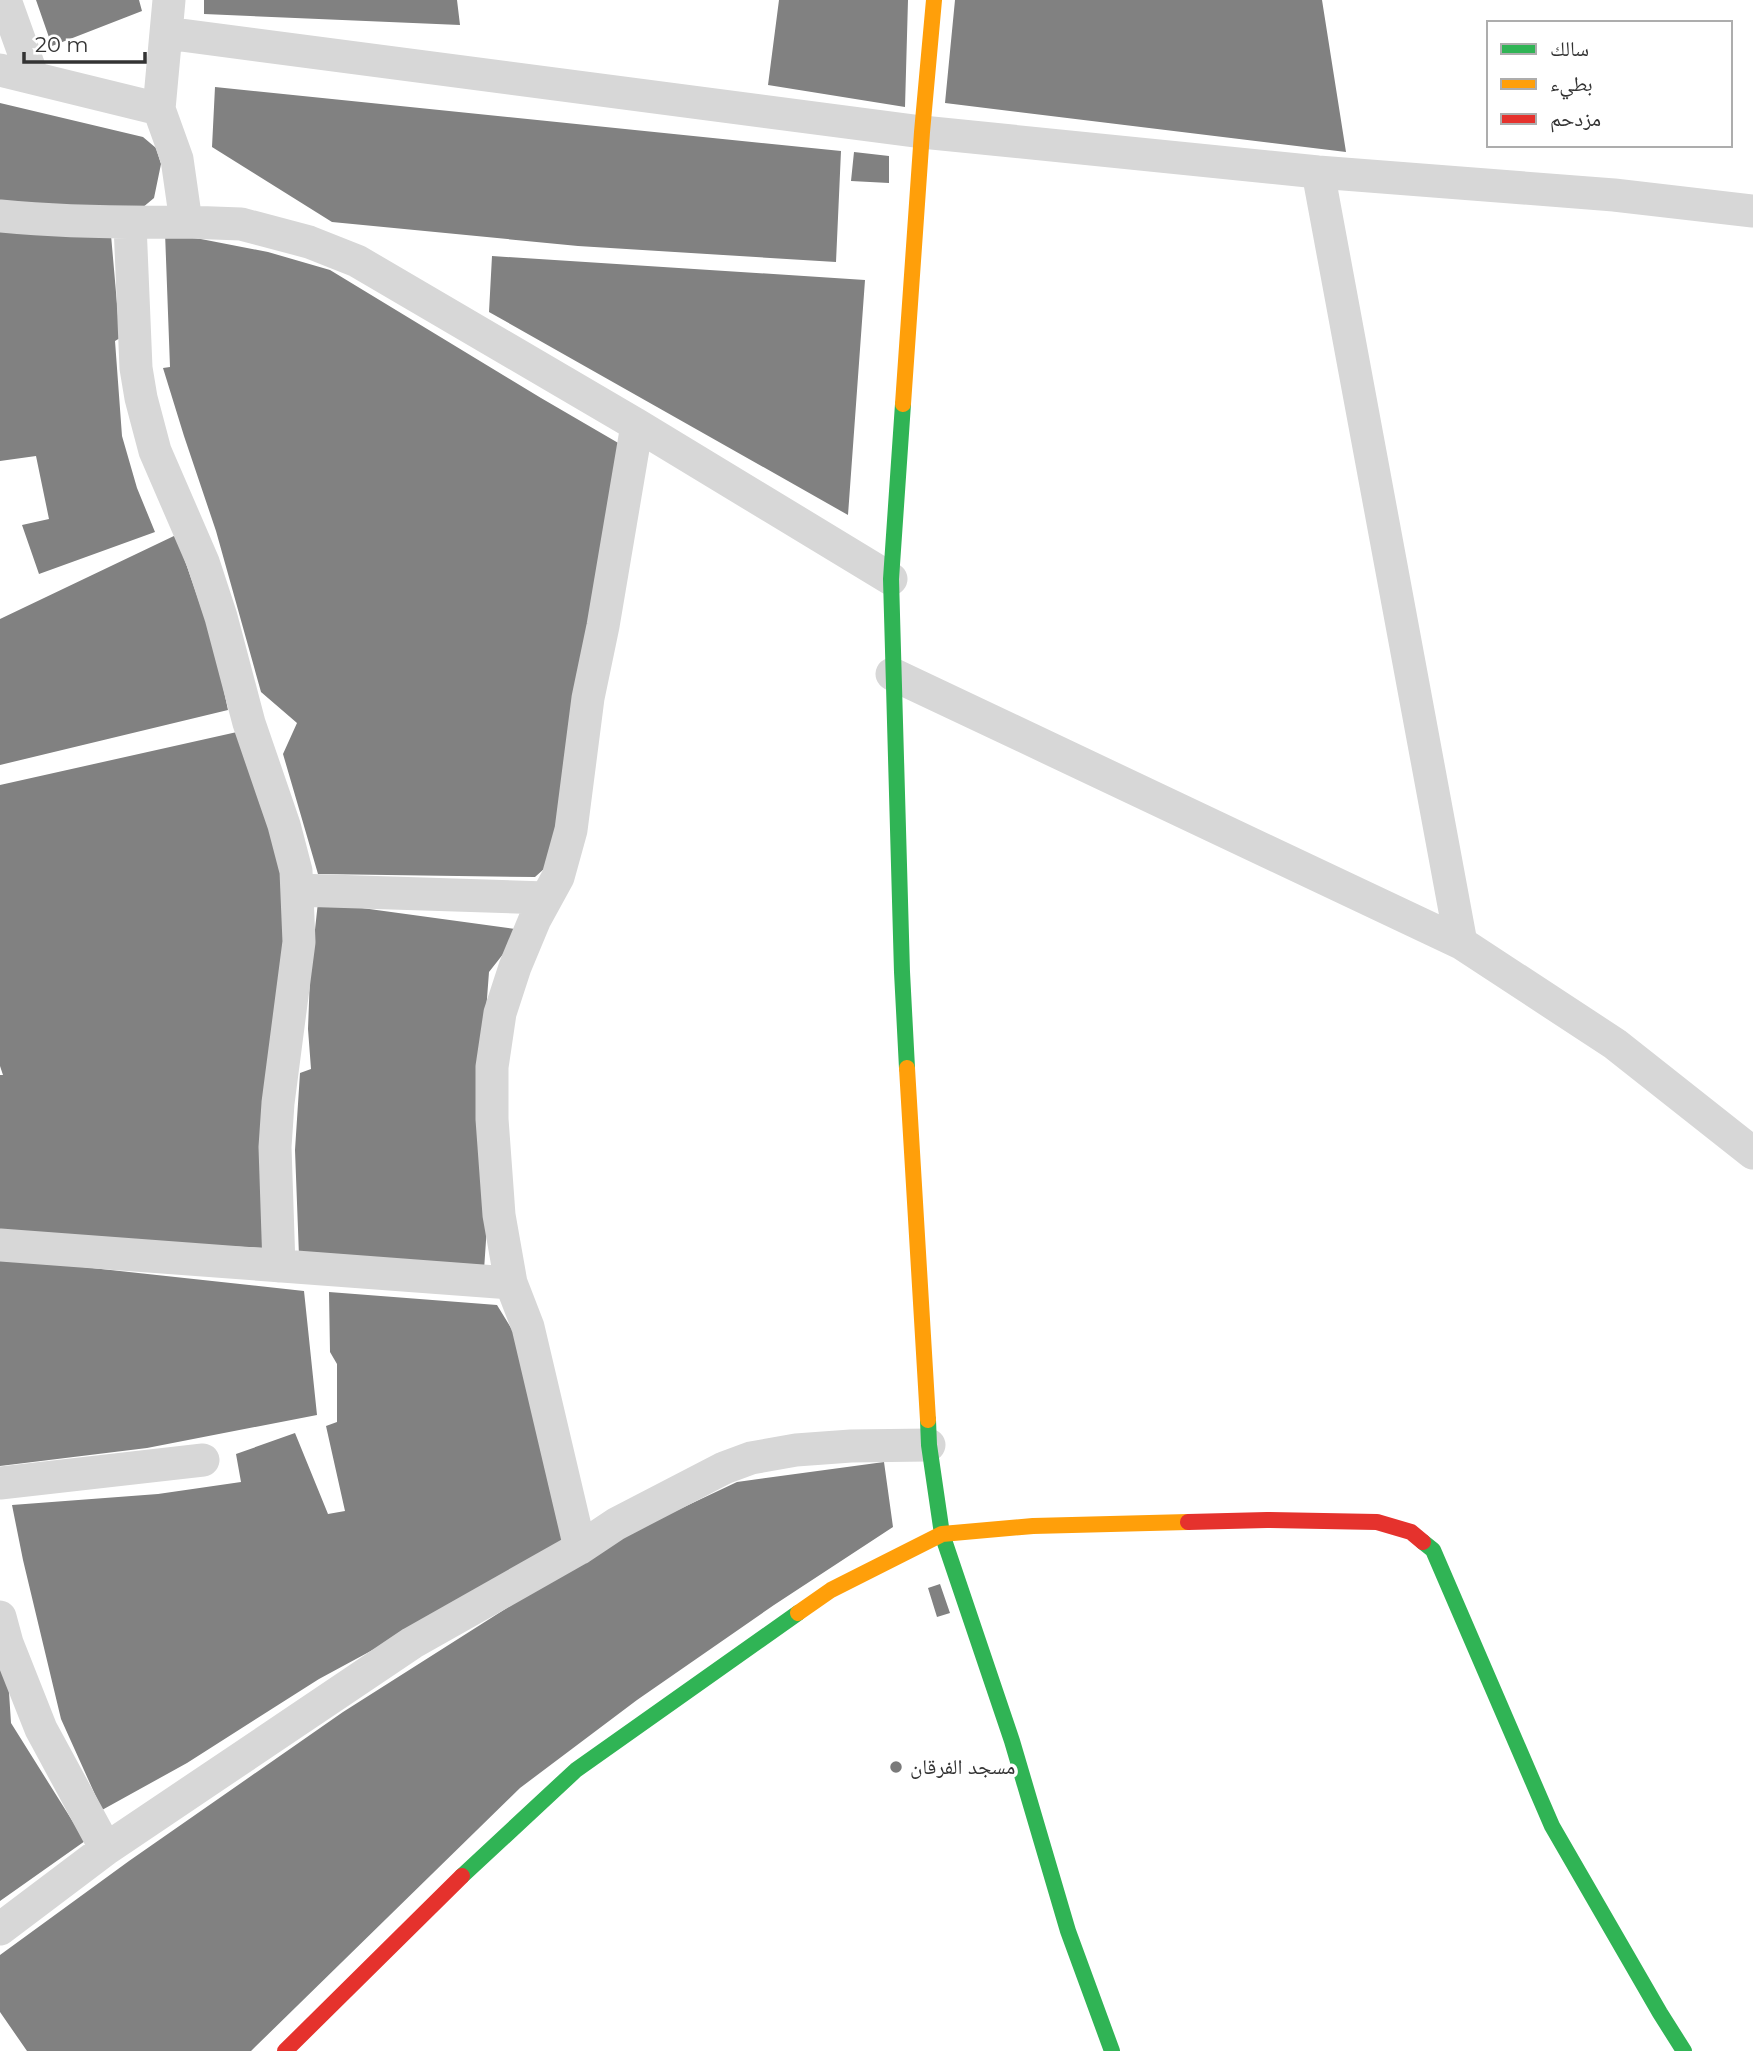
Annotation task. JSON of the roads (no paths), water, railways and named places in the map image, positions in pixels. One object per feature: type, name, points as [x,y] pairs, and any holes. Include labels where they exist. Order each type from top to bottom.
[{"type":"street","points":[[5,0],[33,78]]},
{"type":"street","points":[[169,0],[159,109],[177,159],[186,222]]},
{"type":"street","points":[[934,0],[922,132],[891,579],[902,972],[929,1445],[942,1534],[1012,1741],[1068,1931],[1112,2051]]},
{"type":"street","points":[[166,33],[922,132],[1318,172],[1614,195],[1753,211]]},
{"type":"street","points":[[0,69],[159,109]]},
{"type":"street","points":[[1318,172],[1461,943]]},
{"type":"street","points":[[0,216],[130,224],[186,222],[241,225],[309,242],[356,261],[637,425],[891,579]]},
{"type":"street","points":[[130,224],[136,368],[141,398],[155,451],[203,562],[221,617],[249,723],[284,825],[296,872],[299,942],[278,1103],[275,1147],[279,1266]]},
{"type":"street","points":[[580,1548],[528,1327],[510,1283],[499,1215],[492,1119],[492,1067],[500,1013],[515,967],[535,919],[558,877],[571,830],[588,698],[637,425]]},
{"type":"street","points":[[892,674],[1461,943],[1615,1044],[1753,1153]]},
{"type":"street","points":[[298,890],[546,898]]},
{"type":"street","points":[[0,1245],[510,1283]]},
{"type":"street","points":[[0,1929],[106,1849],[412,1643],[580,1548],[616,1524],[724,1468],[751,1458],[796,1450],[929,1445]]},
{"type":"street","points":[[0,1482],[203,1460]]},
{"type":"street","points":[[285,2051],[474,1865],[576,1770],[831,1590],[942,1534],[1033,1526],[1267,1520],[1377,1522],[1411,1532],[1433,1550],[1552,1826],[1684,2051]]},
{"type":"street","points":[[0,1617],[7,1643],[41,1729],[106,1849]]},
{"type":"place","name":"مسجد الفرقان","points":[[896,1767]]}]
